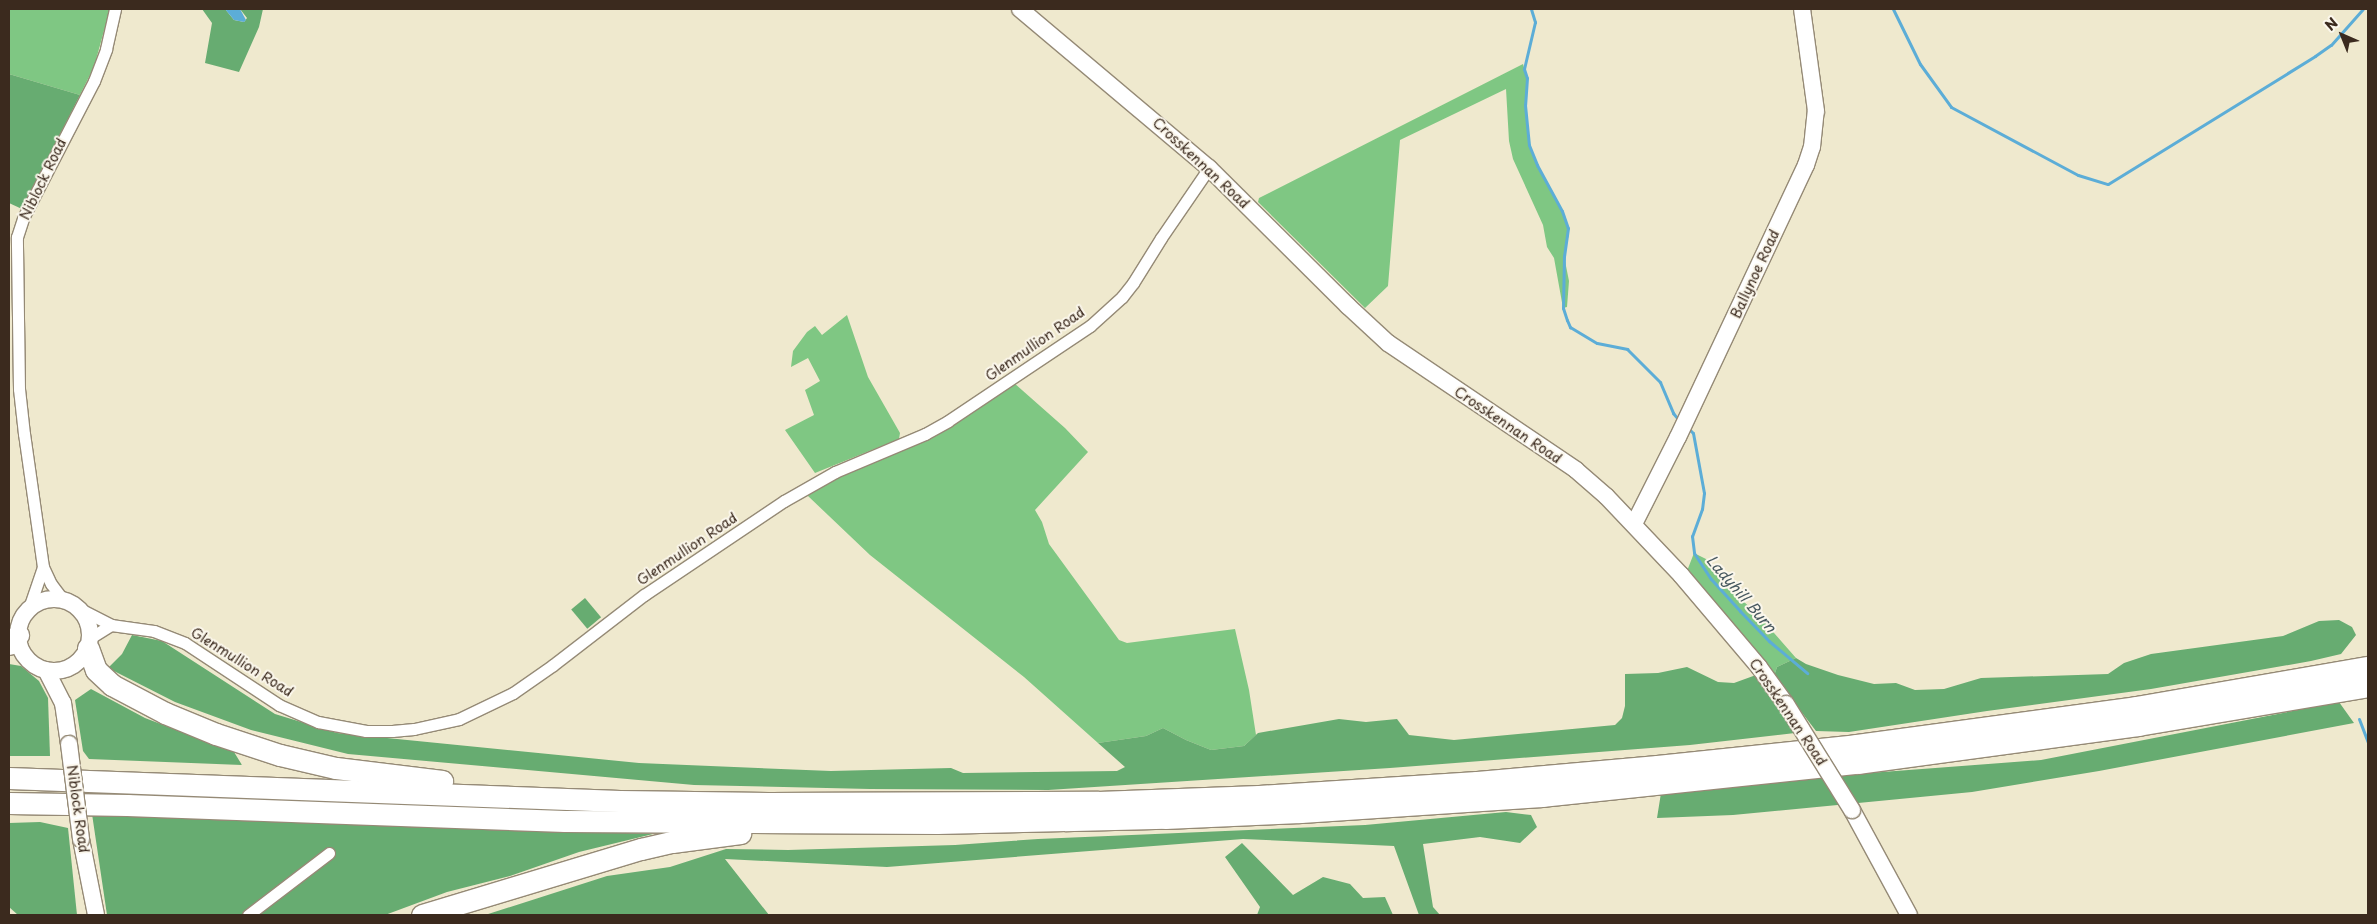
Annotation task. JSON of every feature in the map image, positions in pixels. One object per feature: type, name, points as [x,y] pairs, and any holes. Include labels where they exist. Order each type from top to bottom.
[{"type":"highway","points":[[89,643],[96,670],[112,685],[165,713],[216,734],[280,756],[336,768],[393,776],[538,790],[620,801]]},
{"type":"highway","points":[[9,778],[620,801],[919,804],[1098,802],[1259,796],[1477,782],[1657,766],[1970,731],[2136,707],[2368,667]]},
{"type":"highway","points":[[9,803],[127,805],[565,821],[936,823],[1166,818],[1542,796],[1736,777],[1969,749],[2147,723],[2368,686]]},
{"type":"highway","points":[[422,915],[641,849],[672,842],[807,822]]},
{"type":"street","name":"Niblock Road","points":[[70,604],[51,584],[42,567],[19,389],[17,237],[23,218],[94,81],[106,49],[115,9]]},
{"type":"street","name":"Crosskennan Road","points":[[1020,9],[1209,168],[1348,306],[1388,343],[1576,470],[1634,524],[1675,568],[1759,667],[1786,704],[1852,810],[1909,915]]},
{"type":"street","name":"Ballynoe Road","points":[[1634,524],[1678,437],[1806,165],[1813,139],[1816,111],[1802,9]]},
{"type":"street","name":"Glenmullion Road","points":[[70,604],[111,625],[138,627],[178,640],[279,705],[318,722],[366,731],[392,731],[441,724],[475,713],[532,680],[644,595],[784,501],[835,472],[925,434],[948,421],[1090,326],[1122,297],[1133,283],[1160,238],[1209,168]]},
{"type":"street","name":"Niblock Road","points":[[28,611],[42,567]]},
{"type":"street","points":[[89,643],[89,626],[84,615],[70,604],[45,601],[28,611],[14,639],[26,657],[35,666],[46,670],[65,670],[74,666],[101,629],[111,625]]},
{"type":"street","name":"Niblock Road","points":[[63,703],[68,679],[74,666]]},
{"type":"street","name":"Niblock Road","points":[[46,670],[63,703],[81,839],[96,915]]},
{"type":"street","points":[[248,915],[329,853]]},
{"type":"green space","points":[[9,9],[110,9],[94,67],[80,95],[9,74]]},
{"type":"green space","points":[[202,9],[225,9],[234,20],[244,22],[247,18],[240,9],[263,9],[259,27],[239,72],[205,63],[212,23]]},
{"type":"green space","points":[[1523,64],[1527,78],[1525,105],[1529,145],[1537,165],[1565,216],[1569,234],[1564,256],[1569,281],[1567,307],[1563,308],[1554,258],[1547,247],[1543,225],[1513,159],[1509,141],[1506,89],[1400,140],[1388,286],[1365,308],[1258,202],[1259,198]]},
{"type":"green space","points":[[9,74],[80,95],[22,209],[9,203]]},
{"type":"green space","points":[[847,315],[868,377],[900,433],[899,439],[815,473],[785,430],[814,415],[805,390],[820,381],[808,358],[791,367],[793,351],[807,332],[815,326],[822,335]]},
{"type":"green space","points":[[1014,383],[1065,428],[1088,452],[1035,510],[1042,522],[1049,544],[1119,640],[1127,643],[1235,629],[1249,690],[1256,735],[1244,746],[1211,750],[1163,728],[1146,736],[1098,743],[1024,677],[870,555],[808,496],[809,492],[816,487],[936,435]]},
{"type":"green space","points":[[1694,553],[1708,560],[1724,583],[1759,616],[1796,658],[1777,667],[1774,676],[1687,571]]},
{"type":"green space","points":[[585,598],[601,617],[587,629],[571,610]]},
{"type":"green space","points":[[2339,620],[2352,627],[2356,635],[2341,654],[2311,661],[2151,689],[1849,732],[1816,731],[1774,676],[1777,667],[1796,658],[1806,664],[1838,675],[1874,684],[1896,683],[1915,690],[1944,689],[1981,678],[2108,674],[2124,663],[2151,654],[2283,636],[2319,621]]},
{"type":"green space","points":[[132,635],[162,641],[275,714],[337,733],[639,763],[831,771],[951,768],[963,773],[1117,771],[1125,767],[1098,743],[1146,736],[1163,728],[1211,750],[1244,746],[1258,733],[1339,719],[1366,722],[1397,719],[1409,735],[1454,740],[1615,725],[1622,718],[1625,706],[1625,674],[1658,673],[1687,667],[1718,682],[1734,683],[1756,675],[1795,733],[1690,745],[1390,768],[1048,790],[870,789],[694,785],[348,754],[251,730],[175,702],[108,668],[122,654]]},
{"type":"green space","points":[[9,664],[21,666],[39,681],[48,698],[50,756],[9,756]]},
{"type":"green space","points":[[91,689],[145,718],[234,752],[242,765],[89,759],[83,751],[75,700]]},
{"type":"green space","points":[[2339,702],[2354,723],[2099,771],[1972,792],[1733,815],[1657,818],[1661,793],[1869,773],[2041,760]]},
{"type":"green space","points":[[1506,812],[1531,815],[1537,827],[1520,843],[1480,837],[1423,844],[1433,907],[1440,915],[1419,915],[1394,846],[1243,839],[887,867],[725,859],[769,915],[485,915],[607,876],[670,867],[726,849],[788,850],[955,845],[1038,839],[1365,825]]},
{"type":"green space","points":[[92,814],[653,834],[579,852],[510,876],[447,892],[385,915],[107,915]]},
{"type":"green space","points":[[40,822],[68,828],[77,915],[18,915],[9,907],[9,823]]},
{"type":"green space","points":[[1242,843],[1293,895],[1323,877],[1350,884],[1363,898],[1385,897],[1393,915],[1257,915],[1260,907],[1225,857]]},
{"type":"water","points":[[225,9],[240,9],[246,20],[244,22],[234,20]]},
{"type":"waterway","name":"Ladyhill Burn","points":[[1531,9],[1535,22],[1524,69],[1527,78],[1525,105],[1529,145],[1537,165],[1562,211],[1568,228],[1564,256],[1563,308],[1567,320],[1570,327],[1597,343],[1627,349],[1660,382],[1677,418]]},
{"type":"waterway","points":[[1893,9],[1920,64],[1951,107],[2078,175],[2108,184],[2315,56],[2331,45],[2363,9]]},
{"type":"waterway","name":"Ladyhill Burn","points":[[1688,428],[1693,433],[1704,493],[1702,509],[1692,536],[1694,553],[1711,579],[1740,611],[1769,641],[1807,673]]},
{"type":"waterway","points":[[2359,719],[2368,742]]}]
